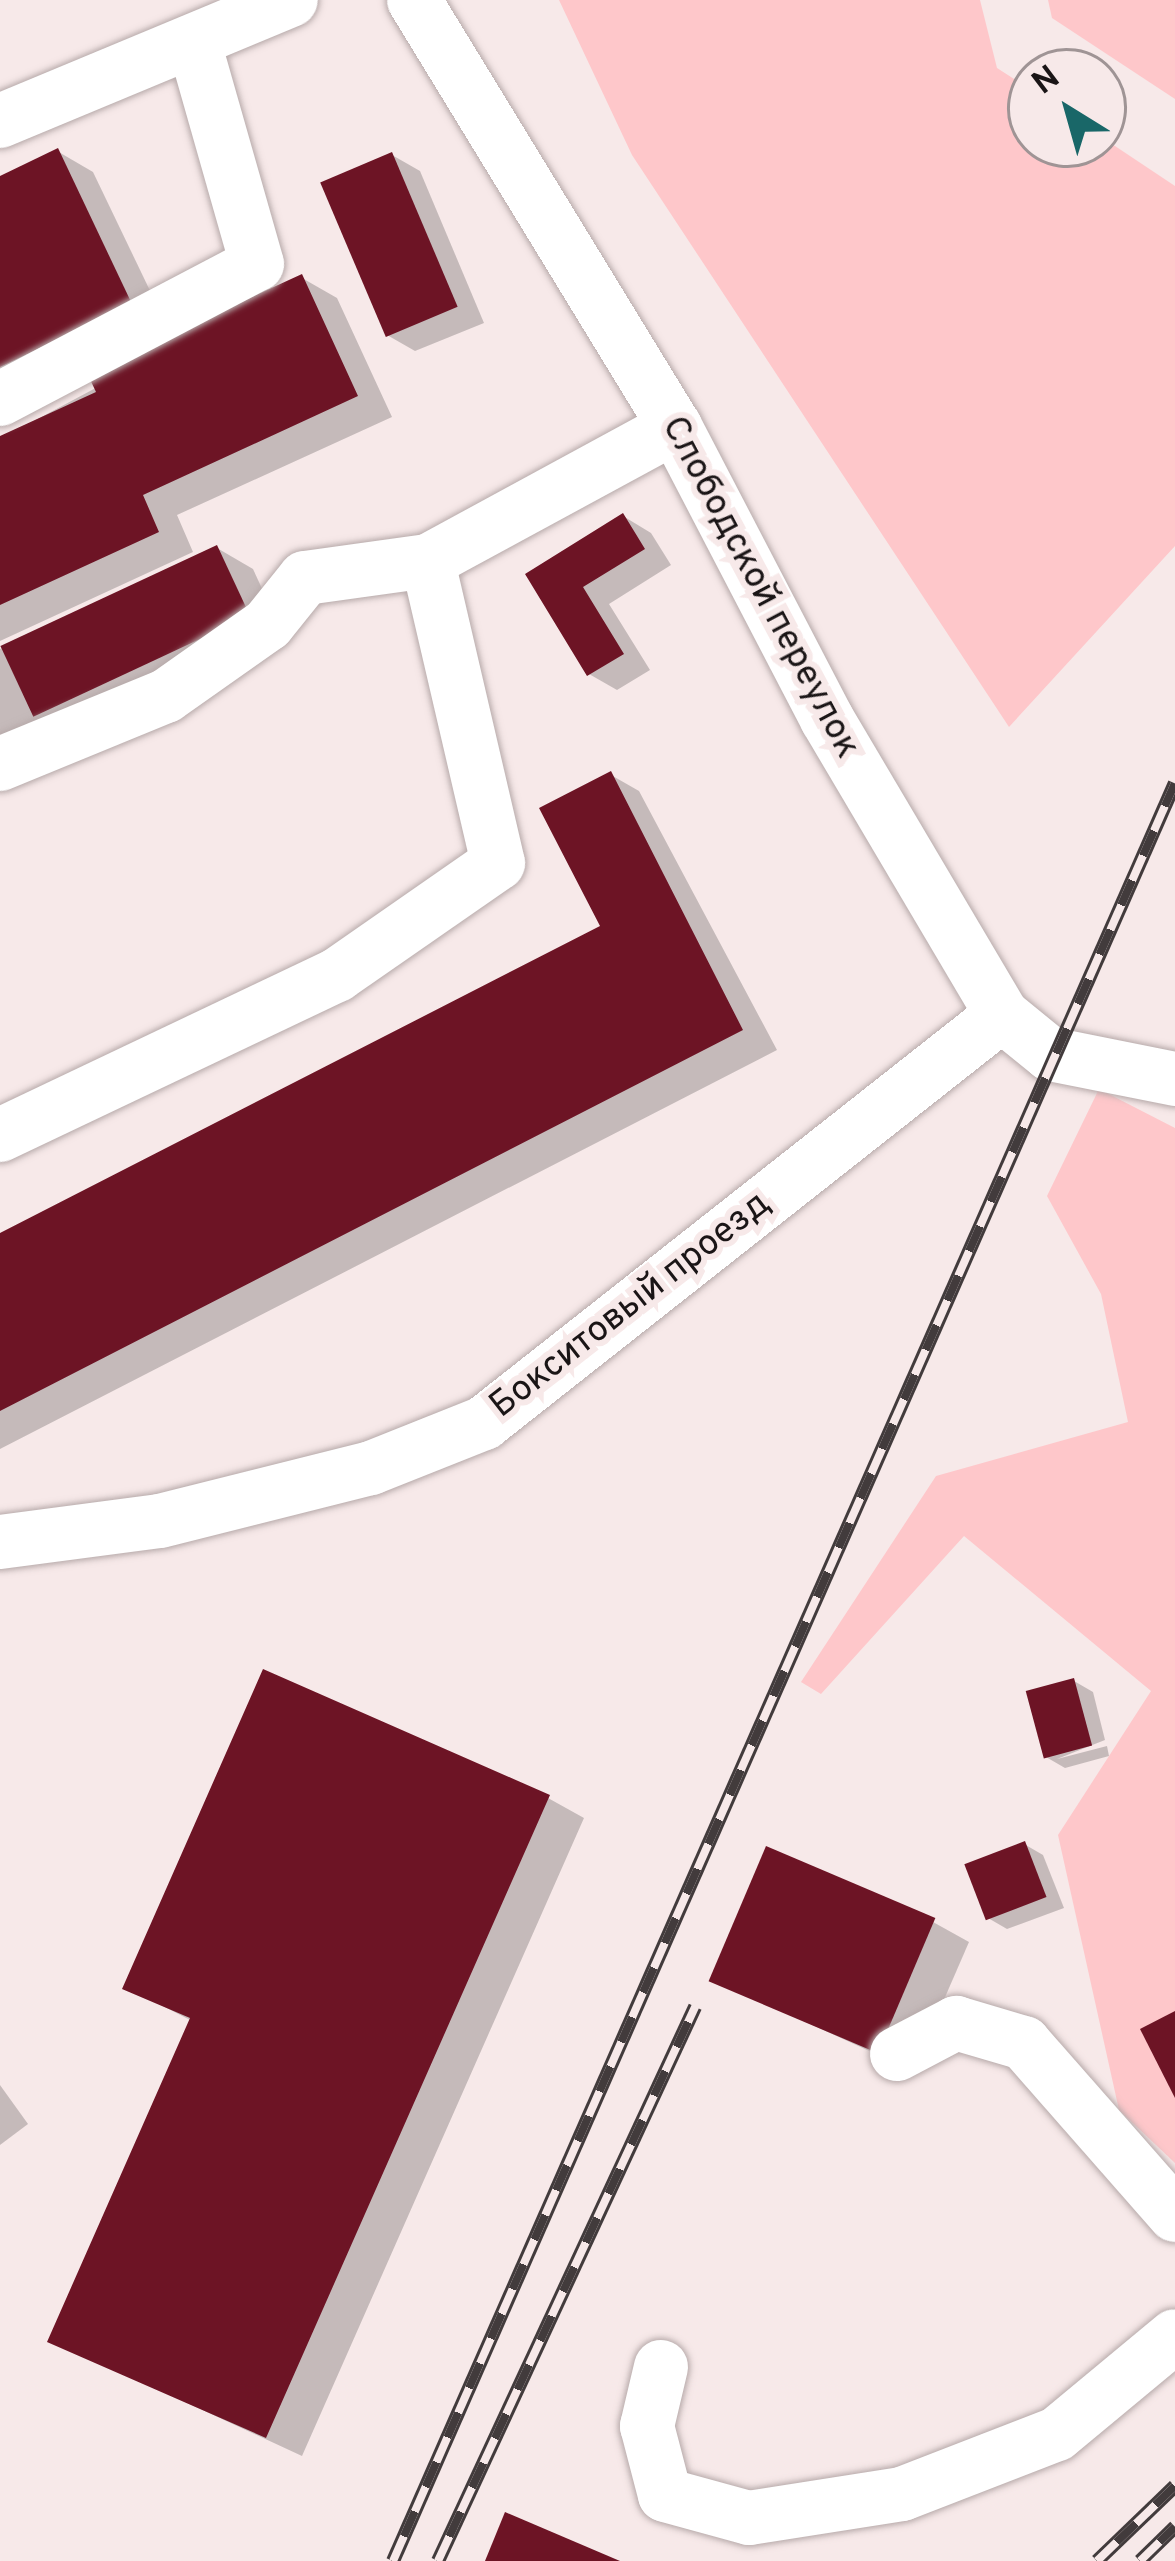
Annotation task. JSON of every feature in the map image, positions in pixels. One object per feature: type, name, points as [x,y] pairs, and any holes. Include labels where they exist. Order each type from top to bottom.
[{"type":"street","points":[[0,121],[195,47],[291,0]]},
{"type":"street","name":"Слободской переулок","points":[[414,0],[674,427],[827,718],[1002,1015],[1050,1054],[1175,1078]]},
{"type":"street","points":[[0,399],[257,264],[195,47]]},
{"type":"street","points":[[0,764],[166,696],[268,624],[304,578],[428,561],[674,427]]},
{"type":"street","points":[[0,1136],[337,975],[498,863],[428,561]]},
{"type":"street","name":"Бокситовый проезд","points":[[0,1542],[181,1516],[371,1468],[484,1423],[1002,1015]]},
{"type":"street","points":[[897,2054],[956,2023],[1024,2043],[1175,2215]]},
{"type":"street","points":[[661,2367],[647,2426],[665,2495],[748,2518],[902,2494],[1057,2434],[1175,2336]]},
{"type":"shaded area","points":[[559,0],[980,0],[997,68],[1007,74],[1007,168],[1127,168],[1127,154],[1175,186],[1175,546],[1009,727],[632,155]]},
{"type":"shaded area","points":[[1048,0],[1175,0],[1175,99],[1127,67],[1127,48],[1098,48],[1052,18]]},
{"type":"shaded area","points":[[1099,1089],[1175,1128],[1175,2163],[1119,2110],[1058,1835],[1151,1691],[964,1536],[821,1694],[801,1682],[936,1476],[1128,1422],[1101,1294],[1047,1196]]},
{"type":"building","points":[[58,148],[132,304],[0,367],[0,176]]},
{"type":"building","points":[[392,152],[458,307],[386,337],[320,182]]},
{"type":"building","points":[[302,274],[358,396],[143,495],[159,532],[0,605],[0,436],[96,392],[87,373]]},
{"type":"building","points":[[623,513],[645,549],[583,587],[624,654],[587,676],[525,574]]},
{"type":"building","points":[[217,545],[250,616],[33,717],[0,646]]},
{"type":"building","points":[[611,771],[743,1030],[0,1411],[0,1233],[600,926],[539,808]]},
{"type":"building","points":[[263,1669],[550,1795],[266,2438],[47,2342],[190,2018],[122,1989]]},
{"type":"building","points":[[1074,1678],[1092,1746],[1044,1759],[1026,1691]]},
{"type":"building","points":[[1025,1841],[1047,1897],[986,1920],[964,1864]]},
{"type":"building","points":[[766,1846],[935,1918],[878,2053],[709,1981]]},
{"type":"building","points":[[1175,2011],[1175,2098],[1140,2029]]},
{"type":"building","points":[[505,2512],[620,2561],[485,2561]]},
{"type":"railway","points":[[393,2561],[1175,783]]},
{"type":"railway","points":[[438,2561],[695,2007]]},
{"type":"railway","points":[[1097,2561],[1175,2486]]},
{"type":"railway","points":[[1140,2561],[1175,2527]]}]
